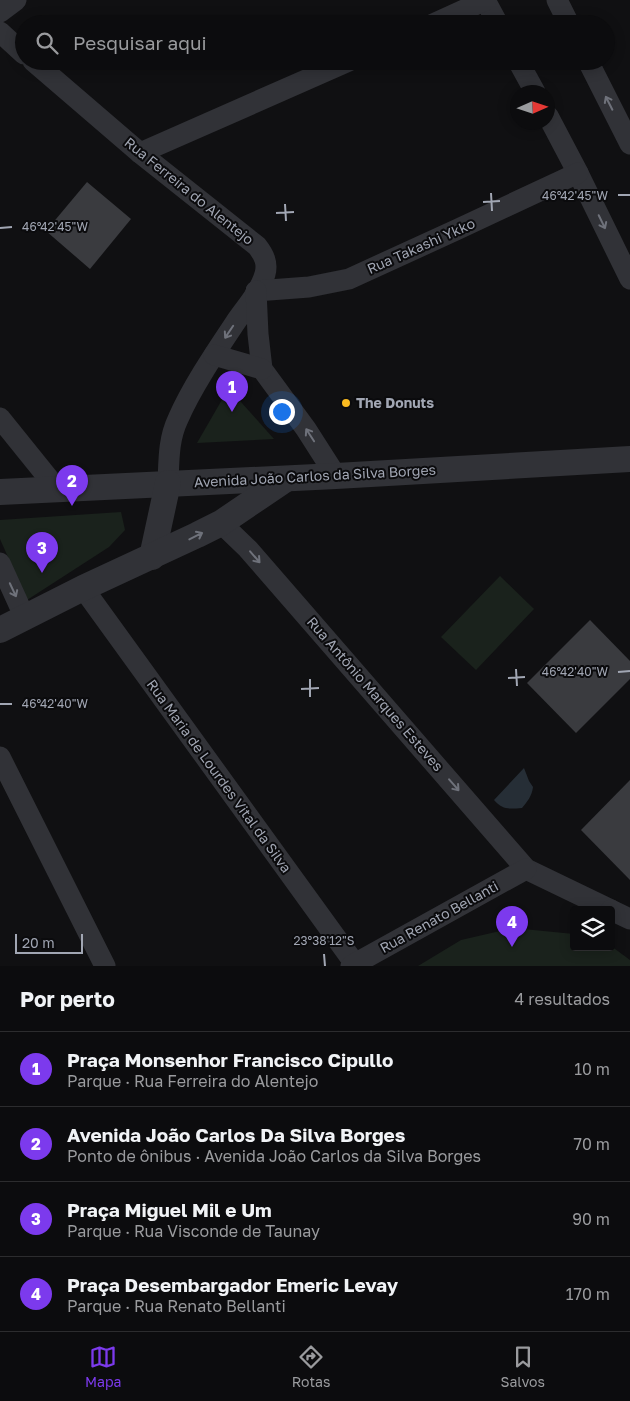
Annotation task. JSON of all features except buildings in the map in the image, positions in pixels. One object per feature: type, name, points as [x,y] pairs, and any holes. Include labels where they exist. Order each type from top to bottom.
[{"type":"street","points":[[0,12],[16,0]]},
{"type":"street","points":[[453,15],[486,0],[494,15]]},
{"type":"street","points":[[557,0],[564,15]]},
{"type":"street","points":[[0,32],[15,46]]},
{"type":"street","name":"Rua Ferreira do Alentejo","points":[[43,70],[140,153],[257,246],[264,254],[266,264],[265,275],[214,355],[178,419],[170,439],[168,483]]},
{"type":"street","points":[[140,153],[329,70]]},
{"type":"street","points":[[523,70],[531,85]]},
{"type":"street","points":[[593,70],[630,144]]},
{"type":"street","points":[[555,129],[630,279]]},
{"type":"street","name":"Rua Takashi Ykko","points":[[256,291],[309,287],[349,279],[578,173]]},
{"type":"street","points":[[256,291],[262,369],[306,429],[336,476]]},
{"type":"street","points":[[214,355],[262,369]]},
{"type":"street","points":[[0,418],[58,490]]},
{"type":"street","name":"Avenida João Carlos da Silva Borges","points":[[0,492],[336,476],[630,459]]},
{"type":"street","points":[[0,630],[83,588],[221,523],[286,478]]},
{"type":"street","points":[[152,557],[168,483]]},
{"type":"street","name":"Rua Antônio Marques Esteves","points":[[221,523],[248,549],[526,869]]},
{"type":"street","points":[[0,563],[25,618]]},
{"type":"street","name":"Rua Maria de Lourdes Vital da Silva","points":[[83,588],[353,965]]},
{"type":"street","points":[[0,757],[105,966]]},
{"type":"street","points":[[526,869],[603,906]]},
{"type":"street","name":"Rua Renato Bellanti","points":[[353,965],[526,869]]},
{"type":"street","points":[[615,912],[630,919]]},
{"type":"shaded area","points":[[227,391],[232,392],[274,439],[197,443]]},
{"type":"shaded area","points":[[121,512],[125,530],[109,547],[27,600],[0,539],[0,520]]},
{"type":"shaded area","points":[[500,576],[534,609],[476,670],[441,637]]},
{"type":"shaded area","points":[[524,768],[533,787],[529,799],[522,808],[510,809],[500,806],[494,800]]},
{"type":"shaded area","points":[[513,928],[570,934],[570,951],[615,951],[615,949],[630,960],[630,966],[418,966],[461,940]]},
{"type":"place","name":"The Donuts","points":[[346,403]]},
{"type":"place","name":"Praça Monsenhor Francisco Cipullo","points":[[232,412]]},
{"type":"place","name":"Avenida João Carlos Da Silva Borges","points":[[72,506]]},
{"type":"place","name":"Praça Miguel Mil e Um","points":[[42,573]]},
{"type":"place","name":"Praça Desembargador Emeric Levay","points":[[512,947]]}]
